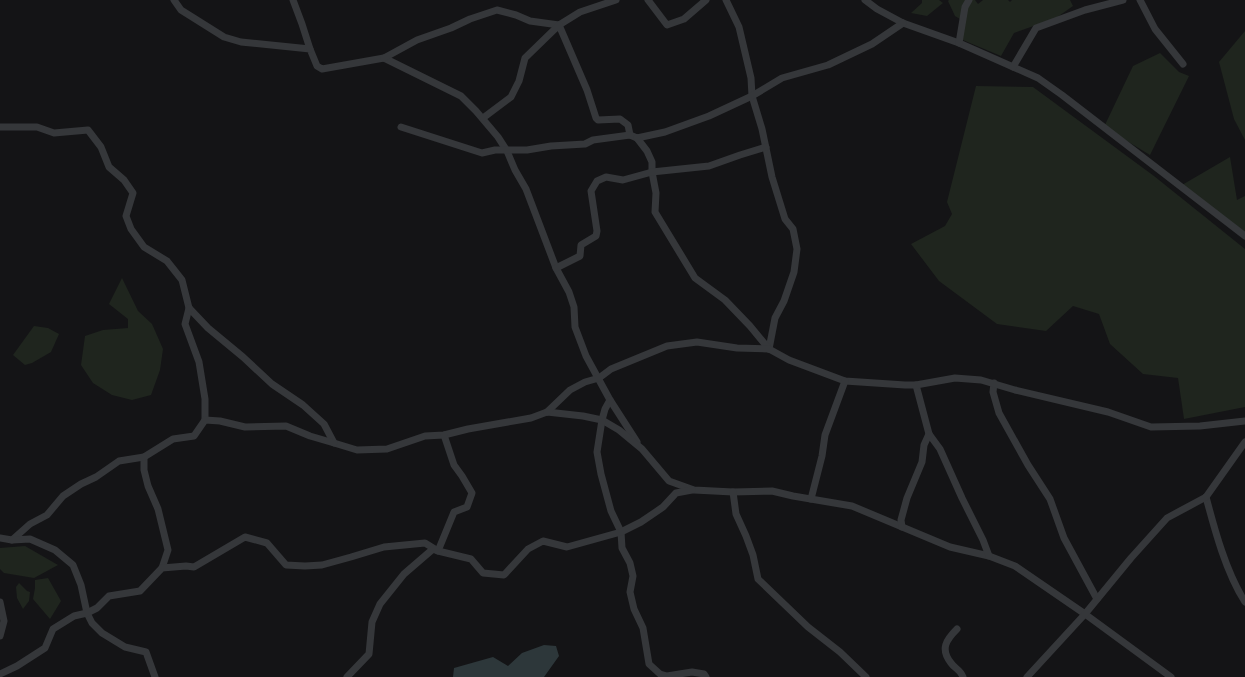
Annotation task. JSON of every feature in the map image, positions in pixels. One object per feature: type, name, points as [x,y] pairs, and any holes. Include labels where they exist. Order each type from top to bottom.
[{"type":"street","points":[[174,0],[181,10],[224,37],[241,42],[310,49]]},
{"type":"street","points":[[293,0],[317,66],[322,69],[384,58],[417,40],[497,10],[530,20],[559,25]]},
{"type":"street","points":[[483,118],[511,97],[519,80],[525,58],[559,25],[580,12],[616,0]]},
{"type":"street","points":[[648,0],[667,25],[684,19],[706,0]]},
{"type":"street","points":[[726,0],[739,26],[751,78],[752,96],[766,147],[772,177],[785,219],[792,229],[796,249],[794,272],[784,301],[775,318],[768,349]]},
{"type":"street","points":[[865,0],[877,9],[903,23],[959,43],[1038,78],[1245,236]]},
{"type":"street","points":[[959,43],[965,7],[969,0]]},
{"type":"street","points":[[1013,67],[1036,28],[1085,10],[1123,0]]},
{"type":"street","points":[[1140,0],[1154,29],[1183,64]]},
{"type":"street","points":[[401,127],[482,153],[495,150],[527,150],[551,146],[585,144],[593,140],[634,137],[665,132],[703,118],[752,96],[782,78],[828,65],[872,44],[903,23]]},
{"type":"street","points":[[559,25],[587,90],[596,118],[598,120],[620,119],[628,125],[634,137],[647,151],[652,162],[652,172],[656,193],[655,212],[695,278],[725,300],[750,326],[768,349]]},
{"type":"street","points":[[384,58],[461,96],[483,118],[498,137],[507,150],[515,170],[526,189],[556,268],[569,292],[574,307],[575,327],[586,356],[610,400],[642,448],[669,481],[694,490]]},
{"type":"street","points":[[0,127],[37,126],[54,133],[88,130],[101,147],[109,167],[124,180],[133,193],[126,216],[131,229],[144,247],[167,261],[182,280],[189,308],[185,324],[199,362],[205,399],[205,420],[194,436],[173,439],[144,457],[119,461],[96,477],[81,484],[63,496],[47,515],[30,524],[12,540]]},
{"type":"street","points":[[556,268],[580,256],[581,246],[596,236],[597,231],[591,191],[596,181],[606,177],[623,180],[652,172],[709,166],[740,154],[766,147]]},
{"type":"street","points":[[189,308],[208,328],[243,357],[272,384],[303,405],[324,424],[334,442]]},
{"type":"street","points":[[205,420],[220,421],[245,428],[286,426],[310,436],[357,450],[388,449],[425,436],[444,435],[468,429],[531,418],[547,412],[570,390],[585,382],[599,378],[611,369],[667,346],[697,342],[738,348],[768,349],[790,360],[845,381],[916,385],[955,378],[981,380],[1015,390],[1108,412],[1151,427],[1200,426],[1245,421]]},
{"type":"street","points":[[811,499],[826,435],[845,381]]},
{"type":"street","points":[[994,383],[993,392],[999,413],[1028,465],[1050,499],[1064,538],[1097,599]]},
{"type":"street","points":[[916,385],[929,434],[940,449],[983,540],[989,556]]},
{"type":"street","points":[[610,400],[605,409],[602,420],[597,452],[611,511],[621,532],[622,548],[630,563],[633,576],[630,592],[642,628],[649,664],[660,674],[667,676],[692,672],[704,674],[706,677]]},
{"type":"street","points":[[547,412],[602,420],[619,430],[642,448]]},
{"type":"street","points":[[902,527],[901,520],[907,498],[922,462],[924,444],[929,434]]},
{"type":"street","points":[[438,551],[454,512],[467,507],[472,494],[462,476],[454,466],[444,435]]},
{"type":"street","points":[[1027,677],[1085,614],[1131,558],[1167,518],[1206,497],[1245,442]]},
{"type":"street","points":[[0,674],[17,666],[45,648],[53,629],[74,616],[87,613],[97,608],[109,596],[140,591],[162,568],[168,550],[158,509],[148,486],[144,470],[144,457]]},
{"type":"street","points":[[347,677],[369,654],[372,622],[380,604],[404,574],[433,549],[471,559],[483,573],[504,575],[528,549],[543,541],[567,547],[621,532],[641,522],[663,507],[676,493],[694,490],[733,492],[772,491],[852,506],[950,547],[989,556],[1015,566],[1085,614],[1171,677]]},
{"type":"street","points":[[733,492],[736,514],[753,555],[758,579],[808,627],[840,652],[866,677]]},
{"type":"street","points":[[1206,497],[1214,528],[1227,564],[1245,602]]},
{"type":"street","points":[[162,568],[186,566],[194,567],[245,537],[267,543],[286,565],[322,565],[384,547],[425,543],[438,551]]},
{"type":"street","points":[[0,538],[12,540],[30,539],[55,550],[73,565],[81,585],[87,613],[92,623],[102,633],[125,647],[146,652],[155,677]]},
{"type":"street","points":[[0,602],[2,605],[4,621],[0,636]]},
{"type":"street","points":[[957,629],[948,638],[945,650],[951,663],[960,671],[963,677]]},
{"type":"shaded area","points":[[922,0],[939,0],[943,3],[927,16],[911,13],[922,3]]},
{"type":"shaded area","points":[[975,0],[978,4],[983,0],[1008,0],[1010,2],[1012,0],[1070,0],[1073,6],[1056,18],[1014,33],[1001,56],[958,38],[960,19],[955,16],[948,1]]},
{"type":"shaded area","points":[[1245,31],[1245,140],[1234,119],[1219,62]]},
{"type":"shaded area","points":[[1160,53],[1179,72],[1189,76],[1150,155],[1104,127],[1133,66]]},
{"type":"shaded area","points":[[976,86],[1033,87],[1154,176],[1245,249],[1245,407],[1184,419],[1178,378],[1143,374],[1110,344],[1099,314],[1073,306],[1046,331],[997,324],[939,281],[911,244],[945,226],[952,214],[947,202]]},
{"type":"shaded area","points":[[1230,157],[1237,200],[1245,196],[1245,232],[1182,185]]},
{"type":"shaded area","points":[[122,278],[138,311],[152,324],[163,349],[160,370],[151,395],[132,400],[112,395],[93,383],[81,365],[85,336],[103,330],[128,328],[128,319],[109,304]]},
{"type":"shaded area","points":[[34,326],[48,328],[59,334],[51,352],[32,363],[25,365],[13,355]]},
{"type":"shaded area","points":[[25,546],[58,565],[34,578],[4,573],[0,569],[0,548]]},
{"type":"shaded area","points":[[48,578],[61,601],[50,619],[33,599],[35,580]]},
{"type":"shaded area","points":[[19,583],[30,592],[29,601],[23,609],[17,598],[16,587]]},
{"type":"shaded area","points":[[544,645],[556,646],[559,656],[544,677],[453,677],[454,668],[493,657],[508,666],[522,653]]}]
